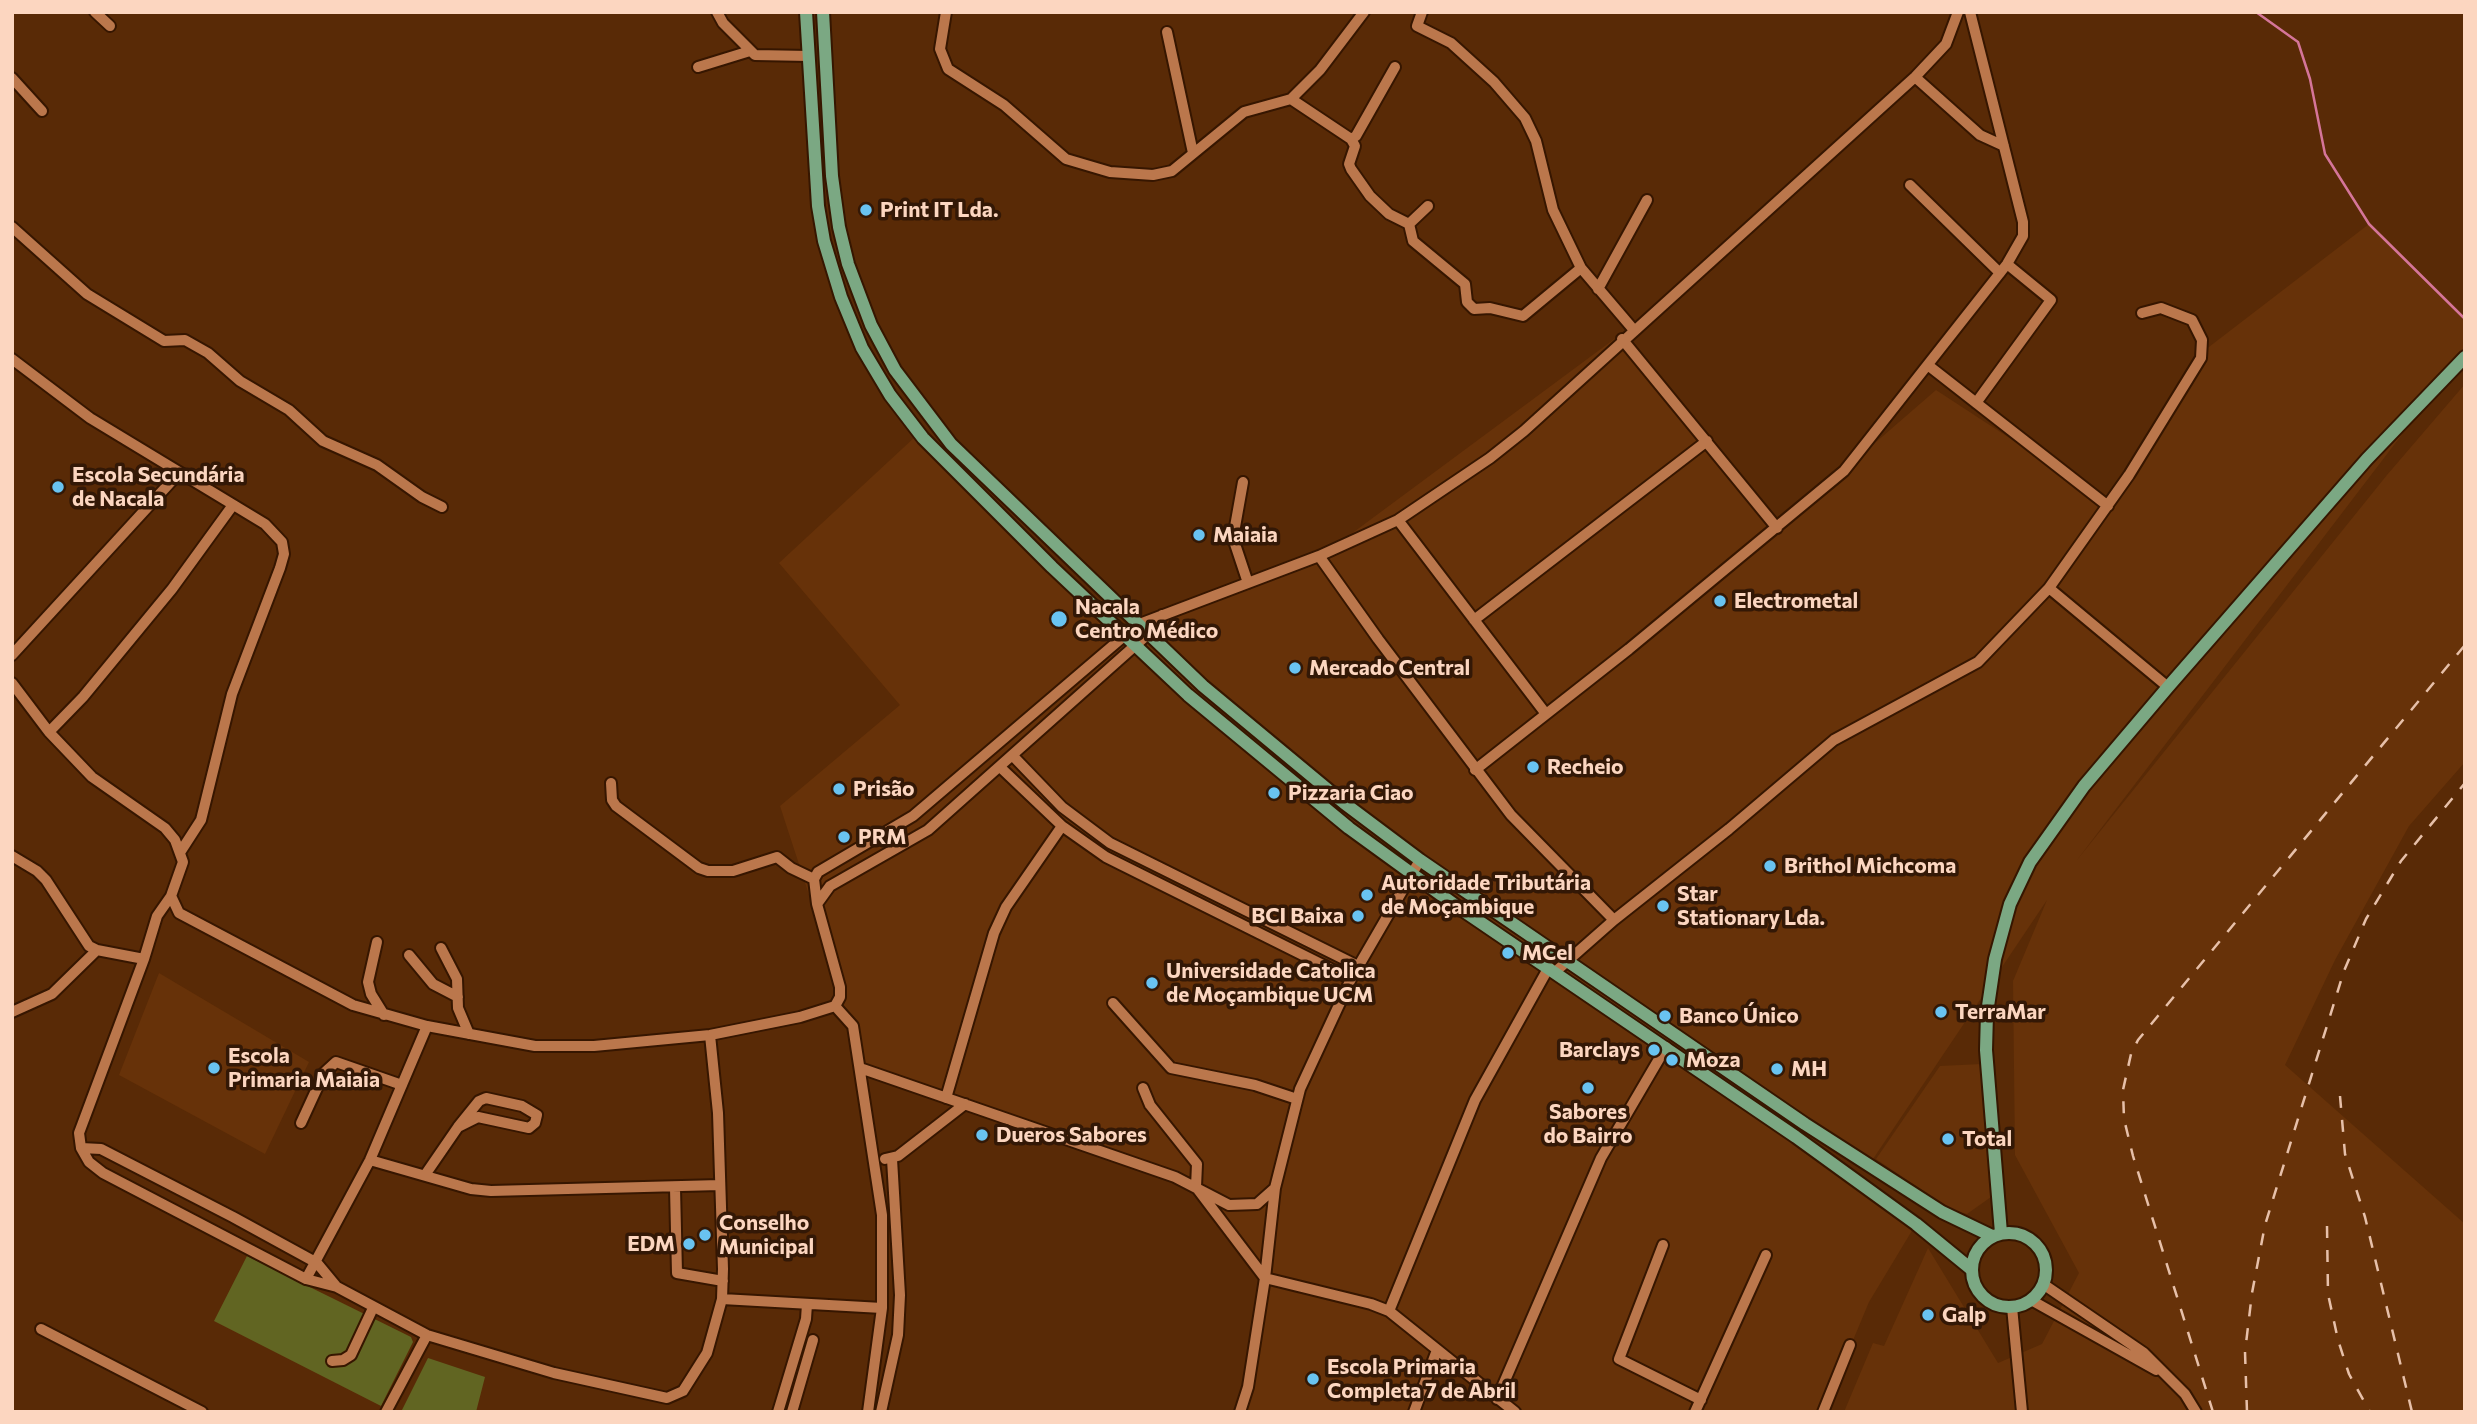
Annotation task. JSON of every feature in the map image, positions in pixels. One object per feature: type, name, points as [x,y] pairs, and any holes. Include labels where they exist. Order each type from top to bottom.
[{"type":"main road","points":[[806,12],[818,206],[824,240],[841,297],[874,369],[923,438],[1135,646],[1247,746],[1411,874],[1796,1137],[1916,1224],[1971,1269]]},
{"type":"main road","points":[[823,12],[832,176],[839,227],[853,277],[876,337],[917,401],[951,444],[1147,635],[1259,735],[1420,860],[1805,1124],[1942,1212],[1996,1235],[2023,1236],[2036,1244],[2045,1262],[2043,1284],[2031,1300],[2012,1307],[1986,1299],[1973,1282],[1971,1269],[1977,1250],[1996,1235]]},
{"type":"main road","points":[[1996,1235],[1986,1038],[1995,959],[2010,904],[2049,832],[2168,687],[2367,459],[2465,357]]},
{"type":"main road","points":[[1796,1137],[1805,1124]]},
{"type":"street","points":[[95,12],[110,26]]},
{"type":"street","points":[[717,12],[723,23],[750,51],[761,57],[809,56]]},
{"type":"street","points":[[946,12],[940,49],[948,69],[1004,105],[1066,159],[1110,172],[1153,175],[1172,171],[1244,112],[1291,99],[1320,70],[1364,12]]},
{"type":"street","points":[[1422,12],[1417,26],[1451,43],[1471,60],[1525,118],[1536,141],[1553,210],[1581,268],[1633,329]]},
{"type":"street","points":[[171,896],[179,913],[336,998],[384,1015],[427,1026],[535,1046],[594,1046],[710,1035],[800,1017],[835,1006],[840,997],[840,987],[817,904],[814,879],[823,868],[913,816],[1137,625],[1319,556],[1398,520],[1456,483],[1524,431],[1633,329],[1915,76],[1950,37],[1958,12]]},
{"type":"street","points":[[1475,770],[1777,528],[1844,471],[2003,269],[2024,230],[1970,12]]},
{"type":"street","points":[[1167,32],[1193,153]]},
{"type":"street","points":[[698,68],[750,51]]},
{"type":"street","points":[[1351,139],[1356,136],[1395,67]]},
{"type":"street","points":[[1915,76],[1980,135],[2004,146]]},
{"type":"street","points":[[12,78],[42,111]]},
{"type":"street","points":[[1291,99],[1351,139],[1355,146],[1349,164],[1351,169],[1370,195],[1389,214],[1409,224]]},
{"type":"street","points":[[1910,185],[2003,269],[2052,300],[1976,403]]},
{"type":"street","points":[[1598,289],[1647,200]]},
{"type":"street","points":[[1409,224],[1428,206]]},
{"type":"street","points":[[1409,224],[1413,241],[1465,284],[1466,302],[1474,309],[1490,309],[1523,316],[1581,268]]},
{"type":"street","points":[[12,227],[87,294],[164,341],[185,341],[208,353],[240,381],[289,410],[323,441],[377,464],[422,498],[442,507]]},
{"type":"street","points":[[1389,1311],[1475,1100],[1552,969],[1567,960],[1719,837],[1834,740],[1885,709],[1978,662],[2049,588],[2108,506],[2201,358],[2202,340],[2192,320],[2161,308],[2142,313]]},
{"type":"street","points":[[1622,339],[1777,528]]},
{"type":"street","points":[[12,359],[90,418],[277,534],[284,554],[232,694],[201,820],[181,851],[180,873],[171,896],[157,916],[144,959],[79,1133],[81,1148],[89,1162],[103,1173],[306,1279],[337,1287],[427,1335],[530,1367],[667,1398],[683,1391],[701,1365],[716,1326],[722,1299],[718,1112],[710,1035]]},
{"type":"street","points":[[1928,366],[2108,506]]},
{"type":"street","points":[[1474,620],[1707,441]]},
{"type":"street","points":[[12,655],[178,474]]},
{"type":"street","points":[[1243,482],[1233,538],[1248,583]]},
{"type":"street","points":[[50,732],[172,589],[233,505]]},
{"type":"street","points":[[1398,520],[1546,714]]},
{"type":"street","points":[[1319,556],[1475,770],[1541,850],[1614,920]]},
{"type":"street","points":[[2049,588],[2168,687]]},
{"type":"street","points":[[817,904],[830,887],[928,830],[1147,635],[1163,614]]},
{"type":"street","points":[[12,683],[50,732],[92,777],[165,828],[181,851]]},
{"type":"street","points":[[1013,756],[1062,807],[1110,843],[1358,966]]},
{"type":"street","points":[[1000,767],[1062,826],[1106,857],[1351,979]]},
{"type":"street","points":[[611,783],[614,803],[699,867],[708,871],[733,871],[777,857],[796,871],[814,879]]},
{"type":"street","points":[[946,1098],[994,933],[1006,907],[1062,826]]},
{"type":"street","points":[[12,856],[37,870],[82,936],[97,950],[144,959]]},
{"type":"street","points":[[1240,1412],[1248,1387],[1265,1278],[1275,1188],[1297,1099],[1351,979],[1420,860]]},
{"type":"street","points":[[377,942],[368,982],[371,994],[384,1015]]},
{"type":"street","points":[[442,948],[457,979],[458,1009],[469,1034]]},
{"type":"street","points":[[12,1012],[52,994],[97,950]]},
{"type":"street","points":[[409,955],[433,984],[458,997]]},
{"type":"street","points":[[1113,1003],[1171,1068],[1255,1085],[1297,1099]]},
{"type":"street","points":[[835,1006],[853,1026],[882,1216],[882,1308],[868,1412]]},
{"type":"street","points":[[306,1279],[317,1263],[370,1160],[427,1026]]},
{"type":"street","points":[[1496,1399],[1601,1158],[1666,1047]]},
{"type":"street","points":[[301,1123],[324,1073],[336,1062],[401,1085]]},
{"type":"street","points":[[860,1068],[1175,1177],[1218,1200],[1239,1206],[1257,1204],[1275,1188]]},
{"type":"street","points":[[1143,1088],[1150,1105],[1197,1164],[1196,1188],[1265,1278],[1371,1304],[1389,1311],[1514,1412]]},
{"type":"street","points":[[425,1175],[458,1127],[475,1103],[483,1099],[522,1106],[537,1115],[535,1123],[529,1128],[482,1117],[458,1127]]},
{"type":"street","points":[[875,1159],[892,1159],[965,1104]]},
{"type":"street","points":[[81,1148],[101,1149],[317,1263],[337,1287]]},
{"type":"street","points":[[881,1412],[896,1346],[900,1295],[892,1159]]},
{"type":"street","points":[[370,1160],[471,1189],[491,1191],[720,1185]]},
{"type":"street","points":[[675,1188],[677,1273],[723,1281]]},
{"type":"street","points":[[1663,1245],[1619,1359],[1701,1400]]},
{"type":"street","points":[[1695,1412],[1766,1255]]},
{"type":"street","points":[[2043,1284],[2144,1353],[2171,1378],[2196,1412]]},
{"type":"street","points":[[722,1299],[882,1308]]},
{"type":"street","points":[[2031,1300],[2171,1378]]},
{"type":"street","points":[[778,1412],[806,1319],[807,1304]]},
{"type":"street","points":[[2012,1307],[2022,1412]]},
{"type":"street","points":[[332,1361],[343,1360],[351,1354],[373,1308]]},
{"type":"street","points":[[41,1329],[202,1412]]},
{"type":"street","points":[[386,1412],[427,1335]]},
{"type":"street","points":[[792,1412],[813,1340]]},
{"type":"street","points":[[1823,1412],[1850,1345]]},
{"type":"street","points":[[1414,1412],[1437,1350]]},
{"type":"shaded area","points":[[2369,224],[2465,319],[2465,352],[2077,860],[2387,475],[2465,384],[2465,762],[2409,826],[2335,960],[2285,1065],[2465,1224],[2465,1412],[1844,1412],[1873,1343],[1884,1346],[1928,1248],[1998,1363],[2042,1344],[2079,1273],[2015,1155],[2013,981],[2047,900],[1869,1165],[1678,1036],[1669,1048],[1916,1224],[1869,1302],[1823,1412],[1522,1412],[1439,1352],[1416,1412],[1237,1412],[1272,1278],[1197,1185],[856,1072],[841,993],[780,806],[900,705],[779,563],[916,436],[1117,635],[1169,607],[1320,557],[1621,334],[1777,528],[1936,390],[2112,505],[2205,350]]},
{"type":"shaded area","name":"Escola Primaria Maiaia","points":[[159,973],[309,1062],[265,1154],[119,1075]]},
{"type":"shaded area","points":[[1982,1064],[1993,1180],[1991,1197],[1967,1214],[1950,1209],[1876,1159],[1940,1066]]},
{"type":"green space","points":[[247,1256],[411,1337],[413,1342],[381,1406],[214,1321]]},
{"type":"green space","points":[[428,1358],[485,1377],[476,1412],[401,1412]]},
{"type":"waterway","points":[[2256,12],[2298,42],[2310,79],[2325,154],[2369,224],[2465,319]]},
{"type":"railway","points":[[2213,1412],[2133,1156],[2124,1119],[2123,1090],[2131,1054],[2138,1040],[2465,645]]},
{"type":"railway","points":[[2247,1412],[2245,1352],[2252,1293],[2265,1225],[2344,971],[2366,919],[2401,861],[2465,783]]},
{"type":"railway","points":[[2340,1096],[2345,1154],[2365,1217],[2412,1412]]},
{"type":"railway","points":[[2327,1226],[2328,1294],[2338,1340],[2349,1374],[2370,1412]]},
{"type":"place","name":"Print IT Lda.","points":[[866,210]]},
{"type":"place","name":"Escola Secundária de Nacala","points":[[58,487]]},
{"type":"place","name":"Maiaia","points":[[1199,535]]},
{"type":"place","name":"Electrometal","points":[[1720,601]]},
{"type":"place","name":"Nacala Centro Médico","points":[[1059,619]]},
{"type":"place","name":"Mercado Central","points":[[1295,668]]},
{"type":"place","name":"Recheio","points":[[1533,767]]},
{"type":"place","name":"Prisão","points":[[839,789]]},
{"type":"place","name":"Pizzaria Ciao","points":[[1274,793]]},
{"type":"place","name":"PRM","points":[[844,837]]},
{"type":"place","name":"Brithol Michcoma","points":[[1770,866]]},
{"type":"place","name":"Autoridade Tributária de Moçambique","points":[[1367,895]]},
{"type":"place","name":"Star Stationary Lda.","points":[[1663,906]]},
{"type":"place","name":"BCI Baixa","points":[[1358,916]]},
{"type":"place","name":"MCel","points":[[1508,953]]},
{"type":"place","name":"Universidade Catolica de Moçambique UCM","points":[[1152,983]]},
{"type":"place","name":"TerraMar","points":[[1941,1012]]},
{"type":"place","name":"Banco Único","points":[[1665,1016]]},
{"type":"place","name":"Barclays","points":[[1654,1050]]},
{"type":"place","name":"Moza","points":[[1672,1060]]},
{"type":"place","name":"Escola Primaria Maiaia","points":[[214,1068]]},
{"type":"place","name":"MH","points":[[1777,1069]]},
{"type":"place","name":"Sabores do Bairro","points":[[1588,1088]]},
{"type":"place","name":"Dueros Sabores","points":[[982,1135]]},
{"type":"place","name":"Total","points":[[1948,1139]]},
{"type":"place","name":"Conselho Municipal","points":[[705,1235]]},
{"type":"place","name":"EDM","points":[[689,1244]]},
{"type":"place","name":"Galp","points":[[1928,1315]]},
{"type":"place","name":"Escola Primaria Completa 7 de Abril","points":[[1313,1379]]}]
